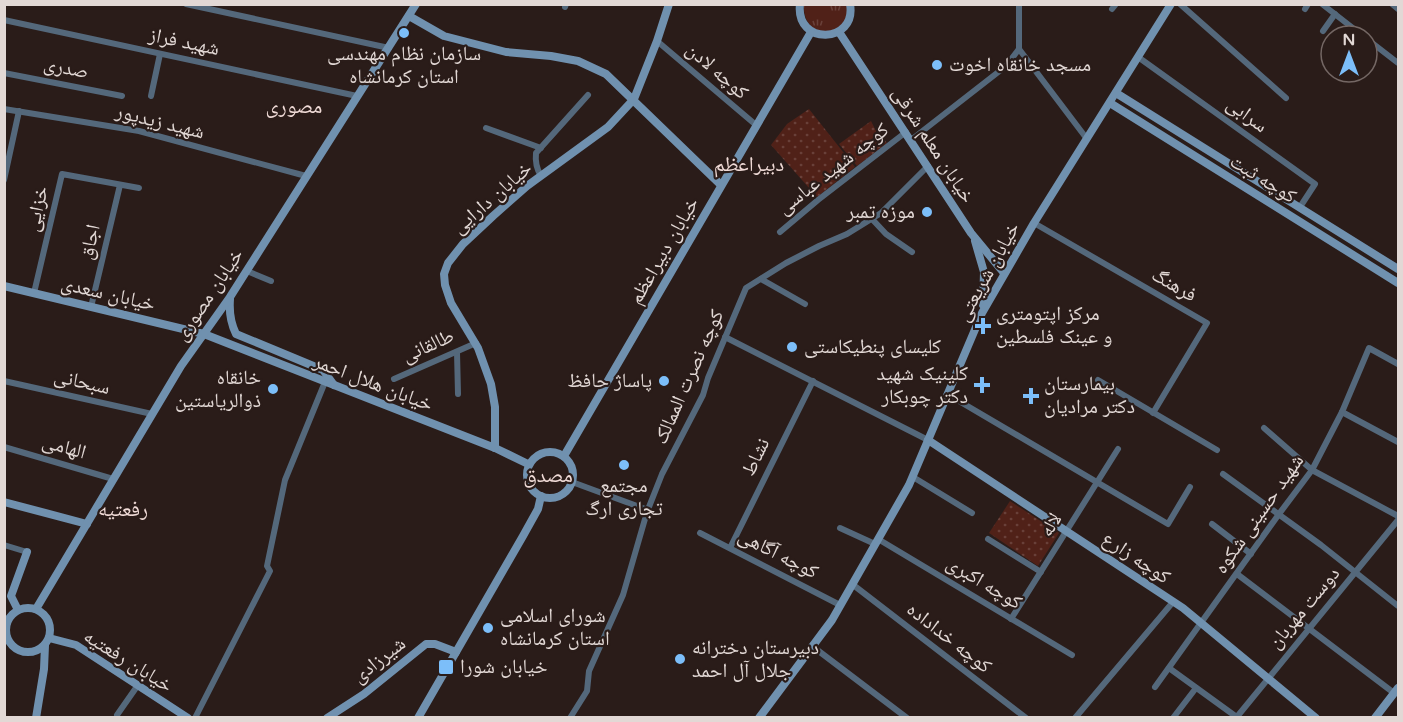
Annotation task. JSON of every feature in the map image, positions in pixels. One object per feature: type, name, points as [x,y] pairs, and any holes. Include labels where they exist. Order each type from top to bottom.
[{"type":"main road","name":"خیابان مصوری","points":[[36,609],[181,366],[230,297],[416,4]]},
{"type":"main road","name":"خیابان دارایی","points":[[495,448],[495,407],[485,363],[452,303],[445,285],[444,274],[448,263],[463,244],[527,186],[608,127],[634,99],[669,4]]},
{"type":"main road","points":[[800,4],[802,21],[811,32],[825,36],[839,32],[846,26],[850,18],[850,4]]},
{"type":"main road","name":"خیابان شریعتی","points":[[759,717],[832,620],[913,477],[982,313],[1004,273],[1171,4]]},
{"type":"main road","points":[[409,16],[444,36],[506,52],[578,61],[606,74],[721,185]]},
{"type":"main road","name":"خیابان دبیراعظم","points":[[564,456],[811,32]]},
{"type":"main road","name":"خیابان معلم شرقی","points":[[839,32],[971,233],[1004,273]]},
{"type":"main road","name":"کوچه ثبت","points":[[1116,93],[1398,269]]},
{"type":"main road","name":"کوچه ثبت","points":[[1110,104],[1398,283]]},
{"type":"main road","points":[[1148,126],[1149,118],[1155,116]]},
{"type":"main road","points":[[1255,194],[1261,183]]},
{"type":"main road","points":[[971,233],[984,273],[985,296],[982,313]]},
{"type":"main road","name":"خیابان سعدی","points":[[4,286],[204,334]]},
{"type":"main road","points":[[230,297],[229,314],[236,334],[323,370],[329,384]]},
{"type":"main road","name":"خیابان هلال احمر","points":[[204,334],[495,448],[528,465]]},
{"type":"main road","name":"کوچه زارع","points":[[928,440],[1173,602],[1316,717]]},
{"type":"main road","points":[[551,451],[564,456],[572,468],[572,482],[565,493],[559,496],[544,497],[529,486],[526,472],[528,465],[538,455],[551,451]]},
{"type":"main road","points":[[418,717],[544,497]]},
{"type":"main road","points":[[423,717],[516,557],[544,497]]},
{"type":"main road","points":[[4,502],[87,524]]},
{"type":"main road","points":[[18,610],[11,596],[27,552]]},
{"type":"main road","points":[[36,717],[50,627],[49,621],[36,609],[24,608],[11,615],[5,631],[14,647],[24,652],[31,652],[47,642]]},
{"type":"main road","name":"خیابان رفعتیه","points":[[47,642],[76,645],[188,717]]},
{"type":"main road","name":"شیرزادی","points":[[327,717],[364,694],[426,644],[435,644],[456,652]]},
{"type":"main road","points":[[1375,717],[1396,691]]},
{"type":"street","points":[[186,4],[389,48]]},
{"type":"street","points":[[1019,4],[1019,49],[1087,139]]},
{"type":"street","points":[[1180,4],[1286,98]]},
{"type":"street","points":[[1322,4],[1348,24]]},
{"type":"street","points":[[1392,4],[1398,9]]},
{"type":"street","points":[[1328,24],[1335,14]]},
{"type":"street","name":"شهید فراز","points":[[4,20],[357,96]]},
{"type":"street","name":"کوچه لادن","points":[[657,41],[756,125]]},
{"type":"street","name":"کوچه شهید عباسی","points":[[780,232],[818,200],[1006,66],[1019,49]]},
{"type":"street","points":[[1379,49],[1398,63]]},
{"type":"street","points":[[151,96],[160,54]]},
{"type":"street","name":"سرابی","points":[[1138,57],[1315,184],[1300,207]]},
{"type":"street","name":"صدری","points":[[4,73],[122,96]]},
{"type":"street","points":[[541,176],[535,161],[536,153],[588,95]]},
{"type":"street","name":"شهید زیدپور","points":[[4,108],[139,131],[306,176]]},
{"type":"street","points":[[4,180],[19,111]]},
{"type":"street","points":[[486,128],[541,148]]},
{"type":"street","name":"کوچه نصرت الممالک","points":[[570,717],[587,691],[589,671],[623,596],[648,510],[662,474],[703,395],[746,288],[786,263],[847,234],[881,213],[928,166]]},
{"type":"street","name":"خزایی","points":[[34,293],[62,174],[139,188]]},
{"type":"street","name":"اجاق","points":[[92,307],[120,185]]},
{"type":"street","points":[[872,219],[886,234],[912,252]]},
{"type":"street","name":"فرهنگ","points":[[1034,224],[1207,323],[1153,413]]},
{"type":"street","points":[[246,270],[271,281]]},
{"type":"street","points":[[761,279],[805,304]]},
{"type":"street","points":[[725,337],[928,440]]},
{"type":"street","name":"طالقانی","points":[[394,379],[476,343]]},
{"type":"street","name":"شهید حسینی شکوه","points":[[1155,687],[1312,470],[1342,412],[1369,348],[1398,364]]},
{"type":"street","points":[[457,351],[458,394]]},
{"type":"street","points":[[1098,380],[1217,450]]},
{"type":"street","name":"سبحانی","points":[[4,381],[152,414]]},
{"type":"street","name":"نشاط","points":[[729,548],[813,381]]},
{"type":"street","points":[[195,717],[270,571],[267,566],[285,480],[329,384]]},
{"type":"street","points":[[947,394],[1168,525],[1190,487]]},
{"type":"street","points":[[1342,412],[1398,442]]},
{"type":"street","points":[[1264,428],[1312,470],[1398,518]]},
{"type":"street","name":"الهامی","points":[[4,447],[113,479]]},
{"type":"street","name":"لاله","points":[[1011,619],[1118,449]]},
{"type":"street","points":[[1223,474],[1279,513],[1398,606]]},
{"type":"street","points":[[913,477],[972,513]]},
{"type":"street","points":[[572,482],[648,510]]},
{"type":"street","name":"دوست مهربان","points":[[1237,717],[1398,518]]},
{"type":"street","points":[[1212,524],[1251,554]]},
{"type":"street","name":"کوچه اکبری","points":[[840,528],[877,542],[1072,655]]},
{"type":"street","name":"کوچه آگاهی","points":[[700,533],[840,605]]},
{"type":"street","points":[[988,539],[1041,572]]},
{"type":"street","points":[[4,546],[27,552]]},
{"type":"street","points":[[1237,573],[1396,691]]},
{"type":"street","name":"کوچه خداداده","points":[[852,584],[1026,717]]},
{"type":"street","points":[[1076,717],[1173,602]]},
{"type":"street","points":[[812,646],[906,717]]},
{"type":"street","points":[[1169,668],[1237,717]]},
{"type":"street","points":[[117,714],[138,685]]},
{"type":"street","points":[[1173,717],[1196,688]]},
{"type":"green space","points":[[804,5],[848,5],[846,17],[841,26],[825,32],[810,25],[805,17]]},
{"type":"green space","points":[[809,109],[855,167],[817,197],[771,145],[787,124]]},
{"type":"green space","points":[[871,121],[878,135],[880,134],[887,143],[857,166],[839,144]]},
{"type":"green space","points":[[1010,501],[1059,533],[1038,566],[989,533]]},
{"type":"place","name":"سازمان نظام مهندسی استان کرمانشاه","points":[[404,33]]},
{"type":"place","name":"مسجد خانقاه اخوت","points":[[937,65]]},
{"type":"place","name":"موزه تمبر","points":[[927,212]]},
{"type":"place","name":"مرکز اپتومتری و عینک فلسطین","points":[[983,326]]},
{"type":"place","name":"کلیسای پنطیکاستی","points":[[792,347]]},
{"type":"place","name":"پاساژ حافظ","points":[[664,381]]},
{"type":"place","name":"کلینیک شهید دکتر چوبکار","points":[[982,385]]},
{"type":"place","name":"خانقاه ذوالریاستین","points":[[273,389]]},
{"type":"place","name":"بیمارستان دکتر مرادیان","points":[[1031,396]]},
{"type":"place","name":"مجتمع تجاری ارگ","points":[[624,465]]},
{"type":"place","name":"شورای اسلامی استان کرمانشاه","points":[[488,628]]},
{"type":"place","name":"دبیرستان دخترانه جلال آل احمد","points":[[680,659]]},
{"type":"place","name":"خیابان شورا","points":[[446,667]]},
{"type":"district","name":"مصوری","points":[[294,106]]},
{"type":"district","name":"دبیراعظم","points":[[749,164]]},
{"type":"district","name":"مصدق","points":[[548,475]]},
{"type":"district","name":"رفعتیه","points":[[123,509]]}]
